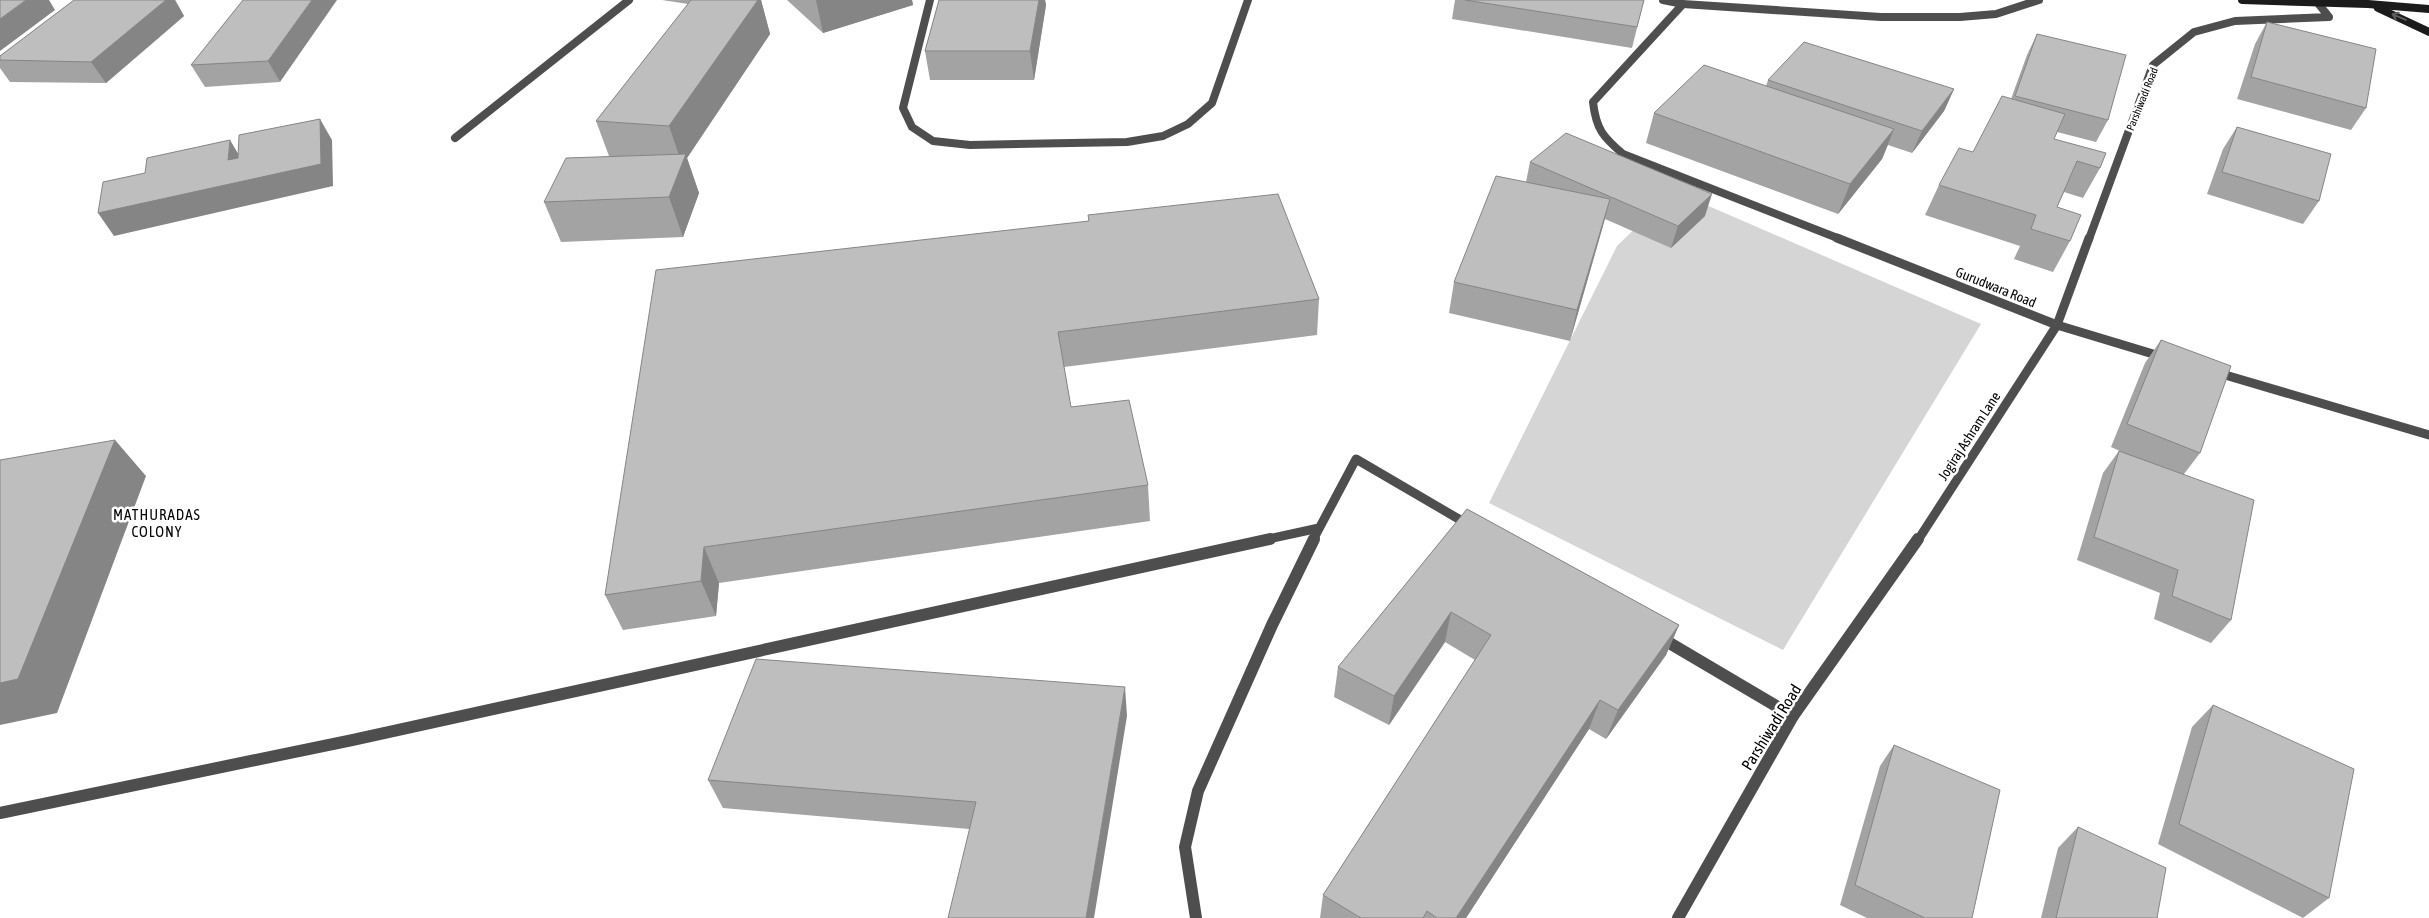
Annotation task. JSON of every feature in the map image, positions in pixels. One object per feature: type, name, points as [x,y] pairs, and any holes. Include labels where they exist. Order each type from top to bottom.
[{"type":"main road","points":[[2242,0],[2368,4],[2429,9]]},
{"type":"main road","points":[[2368,4],[2429,32]]},
{"type":"street","points":[[454,138],[629,0]]},
{"type":"street","points":[[930,0],[903,108],[912,127],[933,141],[970,145],[1127,142],[1163,136],[1188,124],[1212,103],[1248,0]]},
{"type":"street","points":[[1662,0],[1682,4],[1881,17],[1960,17],[1996,14],[2039,0]]},
{"type":"street","name":"Parshiwadi Road","points":[[2057,325],[2153,65],[2194,32],[2235,21],[2329,16],[2318,2]]},
{"type":"street","name":"Gurudwara Road","points":[[1682,4],[1593,102],[1594,120],[1600,134],[1623,154],[2057,325],[2171,359]]},
{"type":"street","name":"Jogiraj Ashram Lane","points":[[1904,561],[2057,325]]},
{"type":"street","points":[[2210,370],[2429,435]]},
{"type":"street","points":[[1196,918],[1185,847],[1198,790],[1272,625],[1319,528],[1356,459],[1476,529]]},
{"type":"street","points":[[0,813],[352,740],[1319,528]]},
{"type":"street","name":"Parshiwadi Road","points":[[1678,918],[1794,716],[1904,561]]},
{"type":"street","points":[[1648,630],[1794,716]]},
{"type":"shaded area","points":[[1674,191],[1981,324],[1783,650],[1489,503],[1617,246]]},
{"type":"building","points":[[0,0],[26,0],[0,19]]},
{"type":"building","points":[[74,0],[166,0],[91,62],[0,60],[0,56]]},
{"type":"building","points":[[243,0],[312,0],[268,61],[191,65]]},
{"type":"building","points":[[691,0],[758,0],[669,126],[596,121]]},
{"type":"building","points":[[939,0],[1039,0],[1030,51],[925,51]]},
{"type":"building","points":[[1465,0],[1644,0],[1637,27]]},
{"type":"building","points":[[2267,22],[2376,49],[2366,108],[2251,77]]},
{"type":"building","points":[[2037,34],[2126,55],[2108,120],[2015,96]]},
{"type":"building","points":[[1804,42],[1954,89],[1922,131],[1768,80]]},
{"type":"building","points":[[1704,65],[1894,129],[1850,184],[1654,113]]},
{"type":"building","points":[[2002,96],[2065,114],[2054,139],[2106,153],[2100,168],[2077,161],[2057,207],[2081,215],[2070,241],[2031,229],[2036,215],[1939,185],[1959,148],[1973,152]]},
{"type":"building","points":[[320,119],[321,164],[98,213],[103,182],[145,173],[147,158],[230,140],[228,160],[238,158],[239,135]]},
{"type":"building","points":[[2237,127],[2331,154],[2319,201],[2222,172]]},
{"type":"building","points":[[1566,133],[1712,194],[1678,226],[1530,162]]},
{"type":"building","points":[[686,154],[669,197],[544,202],[566,158]]},
{"type":"building","points":[[1496,176],[1610,199],[1577,310],[1454,282]]},
{"type":"building","points":[[1278,194],[1319,299],[1058,332],[1071,407],[1129,400],[1148,485],[704,547],[701,581],[605,595],[656,270],[1089,221],[1088,215]]},
{"type":"building","points":[[2161,340],[2231,366],[2200,453],[2127,424]]},
{"type":"building","points":[[115,440],[18,679],[0,683],[0,460]]},
{"type":"building","points":[[2119,451],[2254,500],[2231,620],[2172,596],[2178,570],[2094,537]]},
{"type":"building","points":[[1467,509],[1679,625],[1618,710],[1600,700],[1456,918],[1437,918],[1427,911],[1423,918],[1361,918],[1323,895],[1491,635],[1451,612],[1394,696],[1338,667]]},
{"type":"building","points":[[756,659],[1125,687],[1086,918],[948,918],[976,802],[708,780]]},
{"type":"building","points":[[2213,705],[2354,769],[2329,898],[2179,824]]},
{"type":"building","points":[[1894,745],[2000,790],[1972,918],[1925,918],[1855,885]]},
{"type":"building","points":[[2078,827],[2166,868],[2157,918],[2056,918]]},
{"type":"district","name":"MATHURADAS COLONY","points":[[157,522]]}]
